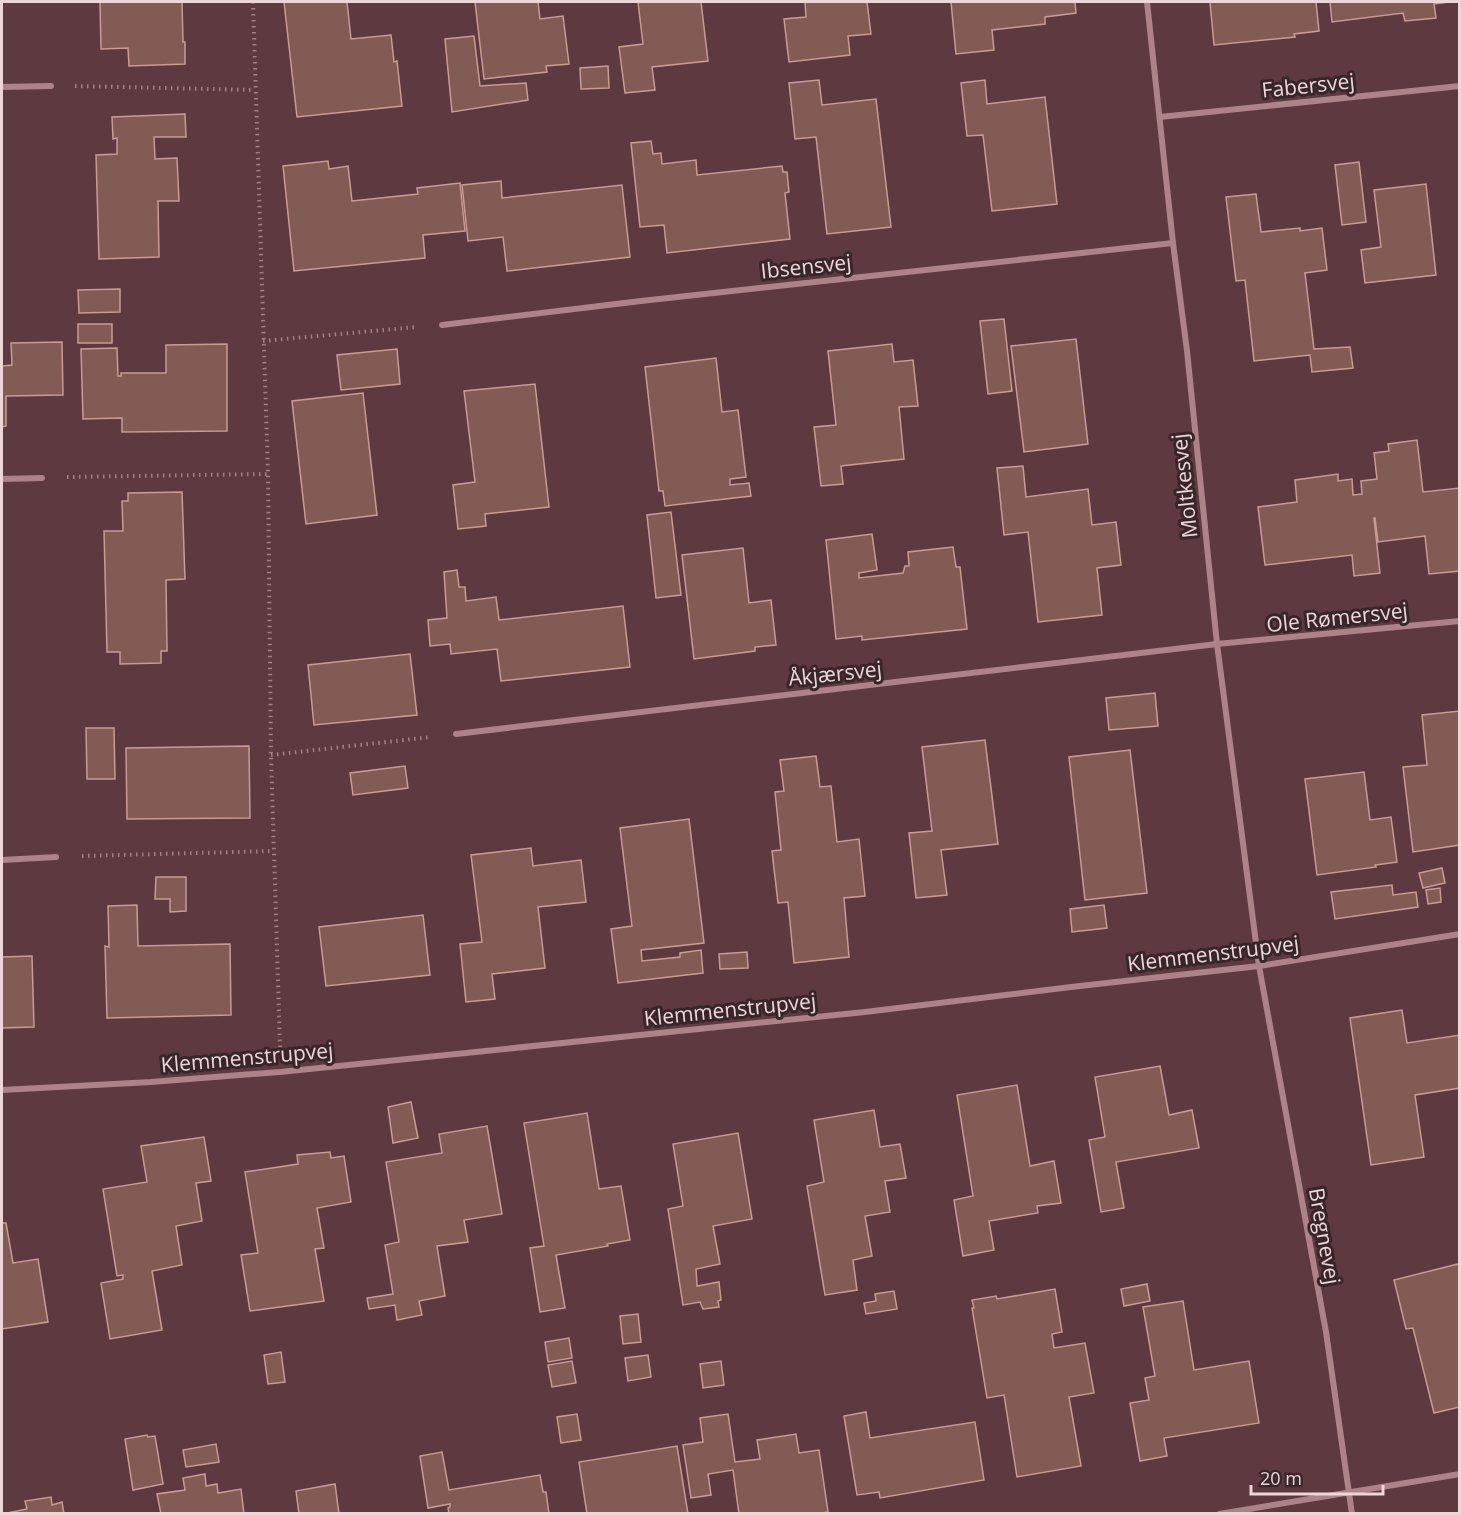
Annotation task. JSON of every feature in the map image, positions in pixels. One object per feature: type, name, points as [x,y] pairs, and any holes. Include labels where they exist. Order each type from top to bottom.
[{"type":"street","name":"Moltkesvej","points":[[1147,2],[1187,351],[1217,644],[1259,966]]},
{"type":"street","points":[[2,87],[51,86]]},
{"type":"street","name":"Fabersvej","points":[[1160,117],[1460,86]]},
{"type":"street","name":"Ibsensvej","points":[[442,325],[1173,243]]},
{"type":"street","points":[[2,479],[42,478]]},
{"type":"street","name":"Ole Rømersvej","points":[[1217,644],[1460,621]]},
{"type":"street","name":"Åkjærsvej","points":[[456,734],[1217,644]]},
{"type":"street","points":[[2,860],[56,856]]},
{"type":"street","name":"Klemmenstrupvej","points":[[2,1090],[280,1072],[865,1012],[1259,966],[1460,934]]},
{"type":"street","name":"Bregnevej","points":[[1259,966],[1326,1332],[1352,1514]]},
{"type":"street","points":[[1219,1514],[1460,1474]]},
{"type":"path","points":[[253,2],[268,474],[271,755],[280,1072]]},
{"type":"path","points":[[51,86],[254,90]]},
{"type":"path","points":[[262,341],[442,325]]},
{"type":"path","points":[[42,478],[268,474]]},
{"type":"path","points":[[271,755],[456,734]]},
{"type":"path","points":[[56,856],[273,851]]},
{"type":"building","points":[[100,2],[182,2],[185,64],[129,66],[128,48],[101,49]]},
{"type":"building","points":[[284,2],[347,2],[351,39],[391,35],[394,62],[397,61],[402,106],[297,117]]},
{"type":"building","points":[[475,2],[538,2],[540,19],[563,16],[569,64],[546,66],[547,72],[484,79]]},
{"type":"building","points":[[638,2],[701,2],[708,61],[652,67],[655,90],[625,93],[619,47],[643,44]]},
{"type":"building","points":[[805,2],[867,2],[871,34],[848,36],[850,55],[789,62],[784,19],[806,17]]},
{"type":"building","points":[[951,2],[1075,2],[1076,13],[1045,17],[1045,24],[992,30],[994,50],[956,54]]},
{"type":"building","points":[[1210,2],[1316,2],[1319,31],[1294,34],[1295,37],[1214,45]]},
{"type":"building","points":[[1330,2],[1449,2],[1434,4],[1436,18],[1405,21],[1403,13],[1332,22]]},
{"type":"building","points":[[474,36],[480,86],[526,83],[528,100],[452,112],[445,39]]},
{"type":"building","points":[[608,66],[609,88],[581,89],[580,68]]},
{"type":"building","points":[[819,80],[822,105],[876,99],[891,227],[827,234],[816,137],[795,139],[789,83]]},
{"type":"building","points":[[985,80],[987,104],[1045,97],[1057,204],[992,211],[983,135],[967,136],[961,83]]},
{"type":"building","points":[[185,114],[186,137],[154,137],[155,159],[177,158],[179,201],[158,201],[159,257],[99,259],[96,155],[117,154],[117,138],[113,139],[112,117]]},
{"type":"building","points":[[651,141],[653,154],[661,153],[662,164],[696,160],[697,175],[782,166],[783,172],[787,172],[789,192],[785,193],[790,239],[667,253],[664,225],[640,227],[631,143]]},
{"type":"building","points":[[328,161],[329,169],[348,166],[352,201],[418,194],[417,188],[460,183],[465,231],[423,235],[425,258],[294,271],[283,166]]},
{"type":"building","points":[[1359,162],[1366,222],[1342,225],[1335,165]]},
{"type":"building","points":[[501,181],[502,198],[622,185],[630,257],[507,271],[503,237],[468,241],[462,185]]},
{"type":"building","points":[[1426,184],[1436,275],[1365,283],[1361,250],[1381,247],[1374,190]]},
{"type":"building","points":[[1256,194],[1261,232],[1322,228],[1327,270],[1305,273],[1314,349],[1350,347],[1353,368],[1312,372],[1310,355],[1254,361],[1245,280],[1236,281],[1226,197]]},
{"type":"building","points":[[120,289],[120,312],[79,313],[78,290]]},
{"type":"building","points":[[1004,319],[1012,391],[988,394],[980,321]]},
{"type":"building","points":[[78,324],[112,324],[112,343],[78,343]]},
{"type":"building","points":[[1076,339],[1088,444],[1024,452],[1011,346]]},
{"type":"building","points":[[62,342],[63,395],[6,396],[6,426],[2,427],[2,366],[12,365],[11,343]]},
{"type":"building","points":[[227,344],[227,431],[122,432],[122,418],[83,419],[81,349],[117,348],[118,376],[121,376],[121,373],[166,373],[166,345]]},
{"type":"building","points":[[892,344],[894,362],[913,360],[918,406],[899,407],[904,459],[841,466],[843,484],[821,486],[814,427],[836,425],[828,351]]},
{"type":"building","points":[[397,349],[400,384],[341,390],[337,355]]},
{"type":"building","points":[[716,358],[722,412],[738,410],[746,477],[730,479],[730,485],[749,483],[751,496],[665,506],[663,491],[659,491],[645,367]]},
{"type":"building","points":[[535,384],[549,507],[485,514],[486,526],[458,529],[453,485],[475,482],[464,391]]},
{"type":"building","points":[[363,393],[377,515],[306,524],[292,401]]},
{"type":"building","points":[[1417,440],[1423,492],[1460,488],[1460,571],[1429,574],[1425,536],[1378,542],[1375,518],[1380,573],[1354,576],[1352,555],[1265,565],[1258,507],[1297,502],[1295,480],[1338,474],[1338,481],[1352,479],[1353,495],[1362,494],[1361,481],[1377,479],[1374,453],[1389,451],[1388,444]]},
{"type":"building","points":[[1023,466],[1026,497],[1088,489],[1092,525],[1116,522],[1121,565],[1097,568],[1102,615],[1038,622],[1028,532],[1004,535],[997,468]]},
{"type":"building","points":[[182,492],[185,579],[166,580],[167,651],[161,651],[161,663],[120,664],[120,652],[107,652],[104,531],[123,531],[122,501],[128,501],[128,493]]},
{"type":"building","points":[[671,512],[681,595],[656,598],[647,515]]},
{"type":"building","points":[[872,534],[877,570],[859,573],[859,578],[903,573],[905,566],[909,566],[908,552],[953,547],[956,567],[960,567],[967,629],[862,640],[862,636],[836,639],[826,540]]},
{"type":"building","points":[[743,548],[749,603],[771,600],[776,645],[755,647],[755,651],[694,659],[682,555]]},
{"type":"building","points":[[457,570],[459,587],[465,587],[466,601],[496,597],[499,620],[623,606],[630,667],[501,681],[497,649],[451,654],[450,644],[430,646],[428,620],[447,618],[444,572]]},
{"type":"building","points":[[410,654],[417,715],[314,725],[308,665]]},
{"type":"building","points":[[1155,693],[1158,726],[1109,730],[1106,698]]},
{"type":"building","points":[[1460,711],[1460,845],[1413,852],[1403,767],[1427,765],[1422,715]]},
{"type":"building","points":[[86,728],[114,728],[115,779],[87,779]]},
{"type":"building","points":[[985,740],[998,844],[941,850],[947,895],[916,898],[909,833],[932,831],[922,747]]},
{"type":"building","points":[[249,746],[250,818],[127,819],[126,748]]},
{"type":"building","points":[[1130,750],[1147,893],[1085,900],[1069,757]]},
{"type":"building","points":[[816,756],[820,787],[831,786],[837,842],[859,839],[865,896],[844,898],[849,957],[794,963],[788,902],[778,903],[772,851],[781,850],[775,792],[784,791],[780,760]]},
{"type":"building","points":[[405,766],[408,788],[353,795],[350,773]]},
{"type":"building","points":[[1364,772],[1370,820],[1391,817],[1397,862],[1317,875],[1305,779]]},
{"type":"building","points":[[689,819],[704,943],[641,950],[642,961],[680,957],[680,953],[701,950],[703,973],[618,983],[611,929],[632,926],[620,828]]},
{"type":"building","points":[[531,848],[533,866],[581,860],[586,902],[538,907],[545,968],[492,974],[495,999],[466,1002],[460,944],[482,942],[471,855]]},
{"type":"building","points":[[1442,868],[1445,883],[1423,888],[1419,873]]},
{"type":"building","points":[[156,877],[186,877],[186,911],[170,912],[170,899],[155,899]]},
{"type":"building","points":[[1392,885],[1393,895],[1416,892],[1418,907],[1335,919],[1331,892]]},
{"type":"building","points":[[1440,888],[1441,902],[1428,904],[1426,890]]},
{"type":"building","points":[[137,905],[138,946],[230,944],[231,1015],[107,1018],[105,946],[109,947],[108,906]]},
{"type":"building","points":[[1104,905],[1107,928],[1072,932],[1070,909]]},
{"type":"building","points":[[423,915],[430,975],[326,986],[319,927]]},
{"type":"building","points":[[747,952],[748,968],[720,969],[719,954]]},
{"type":"building","points":[[32,956],[34,1027],[2,1028],[2,957]]},
{"type":"building","points":[[1402,1010],[1407,1043],[1460,1035],[1460,1088],[1415,1095],[1424,1157],[1371,1165],[1350,1018]]},
{"type":"building","points":[[1160,1066],[1169,1115],[1192,1110],[1199,1148],[1116,1162],[1124,1208],[1101,1212],[1089,1140],[1105,1137],[1095,1077]]},
{"type":"building","points":[[1017,1085],[1030,1166],[1054,1161],[1061,1203],[1037,1206],[1038,1213],[989,1221],[994,1250],[963,1256],[954,1200],[973,1196],[957,1095]]},
{"type":"building","points":[[411,1102],[418,1138],[393,1143],[388,1107]]},
{"type":"building","points":[[874,1110],[880,1147],[900,1144],[906,1178],[885,1181],[890,1212],[865,1216],[872,1256],[853,1260],[857,1290],[825,1295],[807,1186],[824,1182],[814,1120]]},
{"type":"building","points":[[587,1113],[599,1189],[621,1186],[630,1240],[556,1255],[565,1308],[540,1312],[530,1248],[544,1246],[524,1123]]},
{"type":"building","points":[[487,1126],[502,1214],[464,1220],[468,1242],[437,1246],[445,1296],[419,1301],[422,1315],[397,1320],[395,1305],[369,1309],[367,1298],[393,1294],[385,1245],[399,1242],[386,1162],[442,1153],[439,1134]]},
{"type":"building","points":[[738,1133],[752,1219],[713,1226],[720,1264],[696,1269],[697,1286],[719,1282],[721,1300],[718,1301],[719,1307],[703,1309],[700,1302],[683,1305],[668,1209],[683,1206],[673,1144]]},
{"type":"building","points":[[204,1137],[211,1181],[196,1183],[202,1221],[176,1226],[182,1265],[152,1271],[162,1330],[110,1339],[101,1283],[123,1279],[123,1275],[117,1276],[103,1189],[147,1182],[141,1146]]},
{"type":"building","points":[[330,1152],[331,1158],[344,1156],[351,1202],[317,1208],[324,1248],[315,1249],[324,1301],[250,1311],[241,1255],[258,1253],[245,1172],[298,1164],[297,1155]]},
{"type":"building","points":[[2,1223],[6,1223],[13,1263],[38,1259],[48,1322],[2,1329]]},
{"type":"building","points":[[1458,1264],[1460,1270],[1460,1407],[1434,1413],[1413,1328],[1406,1329],[1394,1280]]},
{"type":"building","points":[[1147,1284],[1150,1301],[1124,1306],[1121,1289]]},
{"type":"building","points":[[1055,1289],[1062,1332],[1052,1334],[1054,1348],[1085,1343],[1094,1393],[1069,1397],[1081,1466],[1017,1477],[1004,1395],[987,1398],[972,1300],[996,1296],[997,1299]]},
{"type":"building","points":[[894,1291],[897,1309],[866,1314],[864,1303],[876,1301],[875,1294]]},
{"type":"building","points":[[1183,1301],[1194,1370],[1249,1361],[1259,1423],[1164,1438],[1167,1456],[1140,1461],[1130,1403],[1149,1400],[1145,1378],[1155,1376],[1143,1307]]},
{"type":"building","points":[[638,1314],[641,1342],[623,1344],[620,1316]]},
{"type":"building","points":[[569,1338],[572,1358],[548,1362],[545,1342]]},
{"type":"building","points":[[281,1352],[285,1382],[268,1384],[264,1355]]},
{"type":"building","points":[[648,1355],[651,1377],[628,1381],[625,1358]]},
{"type":"building","points":[[572,1361],[576,1383],[552,1387],[548,1365]]},
{"type":"building","points":[[721,1361],[724,1385],[703,1388],[700,1364]]},
{"type":"building","points":[[866,1412],[870,1438],[975,1422],[984,1480],[880,1498],[879,1492],[857,1495],[844,1416]]},
{"type":"building","points":[[577,1414],[581,1440],[561,1443],[557,1417]]},
{"type":"building","points":[[728,1414],[735,1462],[760,1459],[757,1440],[796,1434],[799,1453],[819,1450],[828,1512],[739,1514],[733,1470],[708,1474],[711,1495],[691,1498],[683,1445],[703,1442],[700,1418]]},
{"type":"building","points":[[147,1435],[148,1437],[155,1436],[163,1484],[133,1490],[125,1439]]},
{"type":"building","points":[[216,1444],[219,1462],[186,1467],[183,1450]]},
{"type":"building","points":[[677,1446],[688,1514],[587,1514],[579,1462]]},
{"type":"building","points":[[442,1452],[449,1490],[540,1475],[543,1492],[546,1492],[549,1514],[449,1514],[450,1504],[428,1508],[420,1456]]},
{"type":"building","points":[[205,1474],[206,1486],[217,1484],[218,1493],[241,1489],[244,1514],[161,1514],[157,1494],[185,1490],[183,1478]]},
{"type":"building","points":[[335,1484],[339,1514],[299,1514],[296,1491]]},
{"type":"building","points":[[51,1497],[52,1505],[62,1502],[64,1514],[2,1514],[27,1509],[25,1501]]}]
